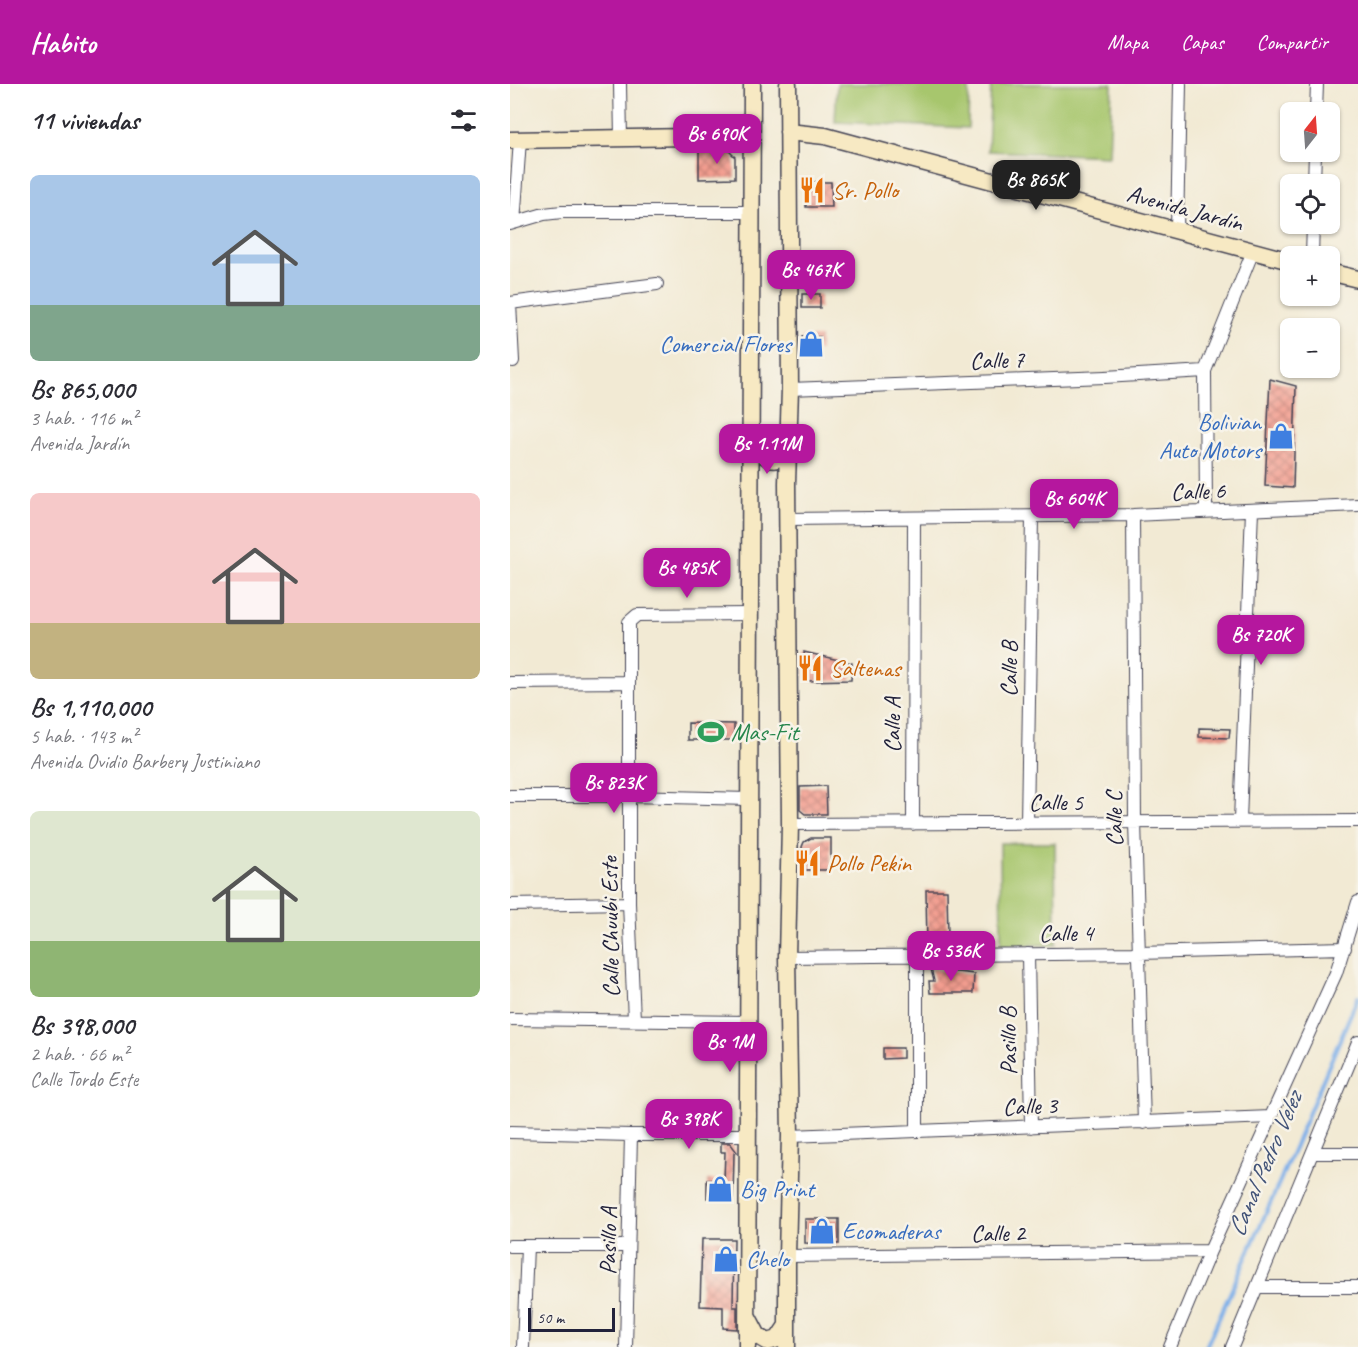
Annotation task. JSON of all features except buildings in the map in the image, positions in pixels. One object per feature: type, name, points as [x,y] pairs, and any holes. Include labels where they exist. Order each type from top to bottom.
[{"type":"main road","points":[[747,1347],[752,84]]},
{"type":"main road","points":[[787,1347],[790,1136],[787,957],[790,824],[788,84]]},
{"type":"main road","name":"Avenida Jardín","points":[[788,132],[825,136],[1280,258]]},
{"type":"main road","points":[[515,140],[751,136]]},
{"type":"main road","points":[[1340,275],[1358,279]]},
{"type":"main road","points":[[752,431],[762,454],[770,458],[778,459],[790,443]]},
{"type":"main road","points":[[752,478],[762,465],[769,465],[776,468],[788,483]]},
{"type":"main road","points":[[747,1316],[758,1335],[768,1342],[778,1339],[786,1327]]},
{"type":"street","points":[[620,84],[621,139]]},
{"type":"street","points":[[1177,230],[1180,84]]},
{"type":"street","points":[[1317,84],[1317,102]]},
{"type":"street","points":[[515,140],[512,223],[544,214],[562,212],[753,212]]},
{"type":"street","points":[[1206,511],[1204,371],[1253,251]]},
{"type":"street","points":[[513,361],[510,303],[657,284]]},
{"type":"street","name":"Calle 7","points":[[790,389],[1204,371]]},
{"type":"street","name":"Calle 6","points":[[788,519],[1133,515],[1358,505]]},
{"type":"street","points":[[1240,821],[1252,510]]},
{"type":"street","name":"Calle C","points":[[1133,515],[1135,822],[1144,1123]]},
{"type":"street","name":"Calle B","points":[[1027,823],[1032,516]]},
{"type":"street","name":"Calle A","points":[[913,824],[914,519]]},
{"type":"street","name":"Calle Chuubi Este","points":[[634,1020],[629,903],[629,622],[637,615],[750,614]]},
{"type":"street","points":[[510,683],[629,682]]},
{"type":"street","points":[[510,796],[749,799]]},
{"type":"street","name":"Calle 5","points":[[790,824],[1358,820]]},
{"type":"street","points":[[1170,1347],[1210,1251],[1336,973],[1346,948],[1358,902]]},
{"type":"street","points":[[510,905],[629,903]]},
{"type":"street","name":"Calle 4","points":[[787,957],[1346,948]]},
{"type":"street","name":"Pasillo B","points":[[1028,954],[1030,1127]]},
{"type":"street","points":[[917,956],[917,1131]]},
{"type":"street","points":[[510,1019],[748,1022]]},
{"type":"street","points":[[1232,1347],[1358,1042]]},
{"type":"street","name":"Calle 3","points":[[790,1136],[1271,1117]]},
{"type":"street","points":[[510,1132],[631,1136],[747,1136]]},
{"type":"street","name":"Pasillo A","points":[[626,1347],[631,1136]]},
{"type":"street","points":[[1313,1153],[1358,1154]]},
{"type":"street","points":[[510,1246],[628,1246]]},
{"type":"street","points":[[523,1347],[527,1246]]},
{"type":"street","name":"Calle 2","points":[[787,1256],[1210,1251]]},
{"type":"street","points":[[1257,1287],[1358,1287]]},
{"type":"green space","points":[[837,84],[969,84],[968,128],[835,122]]},
{"type":"green space","points":[[991,84],[1112,84],[1109,156],[988,151]]},
{"type":"green space","points":[[1000,843],[1055,843],[1056,945],[1001,945]]},
{"type":"waterway","name":"Canal Pedro Velez","points":[[1206,1347],[1274,1195],[1358,997]]},
{"type":"place","name":"Sr. Pollo","points":[[812,190]]},
{"type":"place","name":"Comercial Flores","points":[[811,344]]},
{"type":"place","name":"Bolivian Auto Motors","points":[[1281,436]]},
{"type":"place","name":"Saltenas","points":[[810,668]]},
{"type":"place","name":"Mas-Fit","points":[[711,732]]},
{"type":"place","name":"Pollo Pekin","points":[[807,863]]},
{"type":"place","name":"Big Print","points":[[720,1189]]},
{"type":"place","name":"Ecomaderas","points":[[822,1231]]},
{"type":"place","name":"Chelo","points":[[726,1259]]}]
